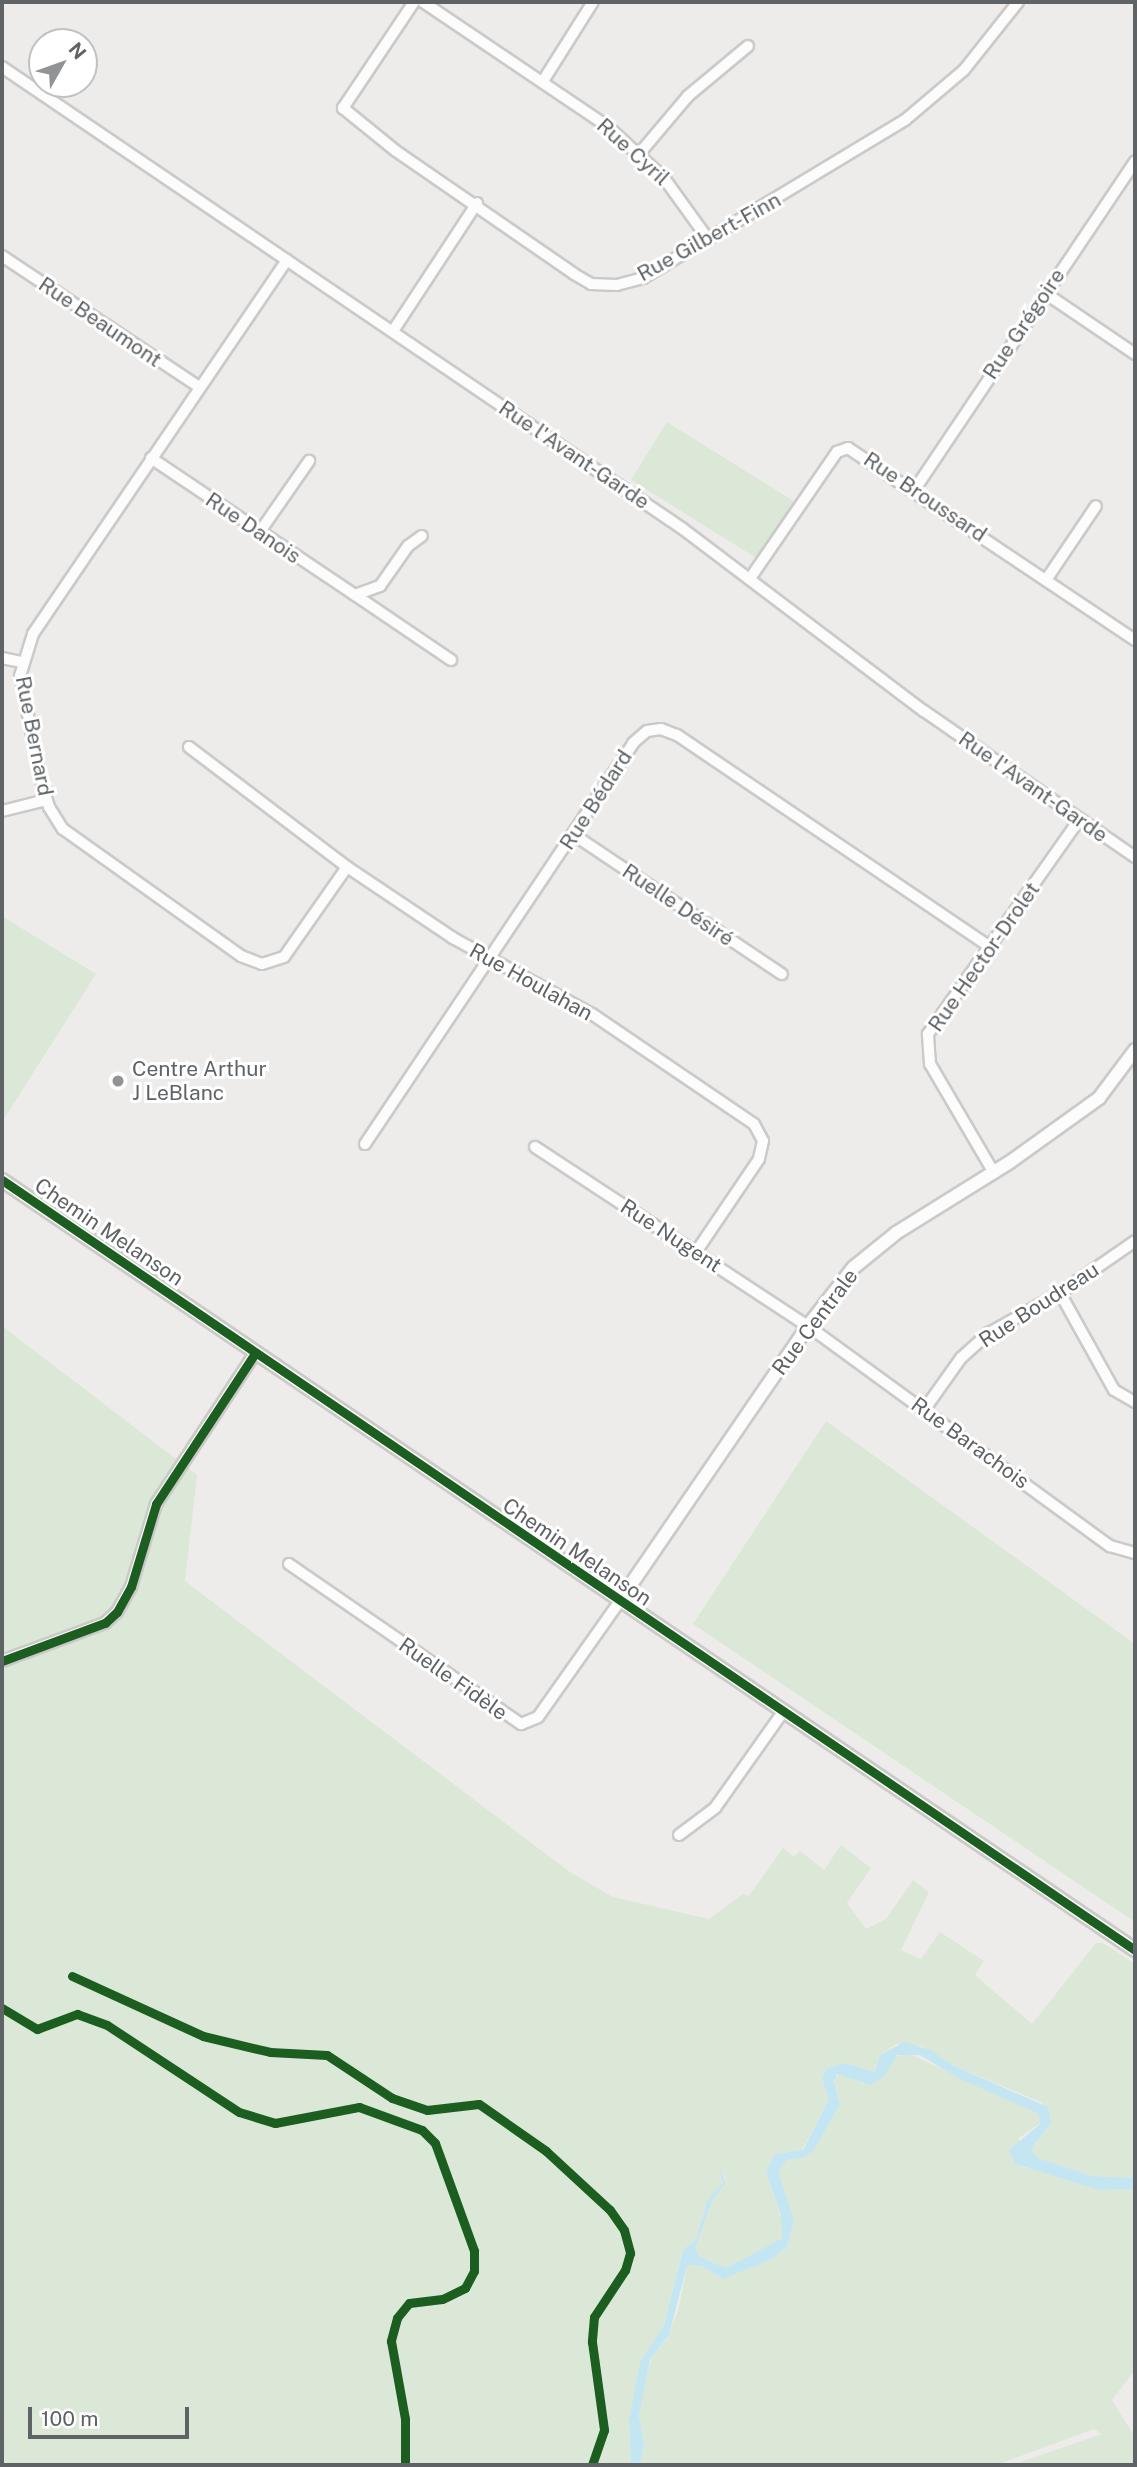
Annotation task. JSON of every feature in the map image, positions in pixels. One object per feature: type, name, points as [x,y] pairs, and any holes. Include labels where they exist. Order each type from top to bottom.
[{"type":"street","name":"Rue Gilbert-Finn","points":[[414,2],[343,108],[396,151],[477,203],[590,284],[617,285],[643,278],[837,164],[933,99],[964,70],[1018,2]]},
{"type":"street","name":"Rue Cyril","points":[[423,2],[543,81],[639,154],[689,208],[708,239]]},
{"type":"street","points":[[543,81],[593,2]]},
{"type":"street","points":[[639,154],[688,96],[748,46]]},
{"type":"street","name":"Rue l'Avant-Garde","points":[[2,67],[751,577],[924,711],[1135,857]]},
{"type":"street","name":"Rue Grégoire","points":[[915,489],[1135,161]]},
{"type":"street","points":[[393,331],[477,203]]},
{"type":"street","name":"Rue Beaumont","points":[[2,256],[199,387]]},
{"type":"street","name":"Rue Bernard","points":[[287,260],[33,634],[21,662],[47,800],[63,829],[85,848],[253,963],[274,963],[284,957],[347,866]]},
{"type":"street","points":[[1045,293],[1135,354]]},
{"type":"street","name":"Rue Broussard","points":[[751,577],[841,450],[857,451],[1135,640]]},
{"type":"street","name":"Rue Danois","points":[[152,458],[259,533],[451,660]]},
{"type":"street","points":[[259,533],[309,461]]},
{"type":"street","points":[[1046,580],[1096,506]]},
{"type":"street","points":[[355,595],[380,586],[408,546],[422,536]]},
{"type":"street","points":[[2,658],[21,662]]},
{"type":"street","name":"Rue Bédard","points":[[365,1144],[633,743],[647,731],[661,729],[688,743],[992,948]]},
{"type":"street","name":"Rue Houlahan","points":[[189,747],[347,866],[489,960],[592,1014],[742,1114],[761,1133],[759,1159],[696,1252]]},
{"type":"street","points":[[2,811],[47,800]]},
{"type":"street","name":"Rue Hector-Drolet","points":[[994,1173],[930,1065],[928,1034],[992,948],[1079,820]]},
{"type":"street","name":"Ruelle Désiré","points":[[574,835],[782,974]]},
{"type":"street","name":"Rue Centrale","points":[[619,1602],[807,1326],[853,1268],[874,1250],[994,1173],[1099,1098],[1135,1050]]},
{"type":"street","name":"Rue Nugent","points":[[535,1147],[807,1326]]},
{"type":"street","name":"Chemin Melanson","points":[[2,1180],[619,1602],[1135,1950]]},
{"type":"street","name":"Rue Boudreau","points":[[924,1410],[961,1358],[989,1333],[1060,1293],[1135,1241]]},
{"type":"street","points":[[1060,1293],[1114,1390],[1135,1402]]},
{"type":"street","name":"Rue Barachois","points":[[807,1326],[1110,1546],[1135,1553]]},
{"type":"street","points":[[2,1661],[104,1623],[117,1612],[131,1587],[156,1504],[255,1353]]},
{"type":"street","name":"Ruelle Fidèle","points":[[289,1564],[521,1724],[538,1717],[619,1602]]},
{"type":"street","points":[[679,1835],[715,1808],[783,1712]]},
{"type":"green space","points":[[667,422],[794,501],[758,559],[631,480]]},
{"type":"green space","points":[[2,916],[96,974],[2,1122]]},
{"type":"green space","points":[[2,1326],[197,1475],[185,1581],[570,1872],[613,1897],[709,1919],[743,1894],[749,1896],[783,1848],[794,1857],[800,1851],[824,1870],[841,1845],[871,1868],[847,1903],[866,1929],[886,1919],[913,1880],[929,1892],[901,1950],[921,1959],[940,1932],[984,1961],[975,1975],[1032,2024],[1096,1943],[1103,1943],[1135,1964],[1135,2178],[1092,2176],[1038,2158],[1031,2149],[1047,2129],[1043,2103],[952,2065],[922,2046],[896,2044],[880,2055],[875,2072],[844,2063],[826,2069],[822,2079],[829,2099],[802,2150],[775,2154],[766,2173],[782,2220],[782,2238],[726,2268],[700,2257],[695,2249],[712,2201],[726,2182],[720,2172],[723,2183],[707,2201],[696,2239],[681,2256],[664,2325],[640,2362],[629,2420],[631,2465],[2,2465]]},
{"type":"green space","points":[[826,1421],[1135,1644],[1135,1922],[693,1624]]},
{"type":"green space","points":[[908,2053],[1039,2114],[1040,2123],[1019,2138],[1021,2167],[1049,2171],[1100,2190],[1135,2189],[1135,2370],[1112,2400],[1135,2437],[1133,2465],[1012,2465],[1102,2434],[1094,2429],[996,2465],[640,2465],[644,2445],[639,2415],[644,2385],[652,2355],[667,2339],[679,2308],[687,2265],[702,2266],[723,2279],[770,2260],[787,2247],[794,2220],[778,2171],[787,2160],[804,2158],[814,2150],[840,2104],[834,2077],[842,2073],[863,2084],[885,2073],[893,2058]]},
{"type":"water","points":[[904,2042],[931,2050],[952,2065],[1048,2107],[1051,2123],[1031,2149],[1038,2158],[1092,2176],[1135,2178],[1135,2189],[1100,2190],[1015,2164],[1009,2150],[1040,2124],[1039,2114],[958,2078],[920,2055],[897,2055],[883,2077],[870,2085],[837,2074],[834,2080],[840,2104],[814,2150],[804,2158],[787,2160],[778,2171],[794,2220],[787,2247],[770,2260],[723,2279],[702,2266],[687,2265],[669,2335],[650,2359],[639,2415],[644,2445],[640,2465],[631,2465],[629,2420],[640,2362],[664,2325],[683,2250],[696,2239],[707,2201],[723,2183],[719,2168],[726,2182],[712,2201],[695,2249],[700,2257],[726,2268],[782,2238],[781,2215],[766,2173],[775,2154],[803,2150],[829,2099],[822,2079],[826,2069],[844,2063],[875,2072],[880,2055]]},
{"type":"cycle path","points":[[2,1180],[1135,1950]]},
{"type":"cycle path","points":[[2,1661],[105,1623],[117,1612],[131,1587],[156,1504],[255,1353]]},
{"type":"cycle path","points":[[72,1976],[203,2036],[270,2052],[327,2055],[392,2098],[427,2110],[479,2104],[546,2151],[610,2210],[624,2230],[630,2253],[625,2270],[594,2317],[592,2342],[604,2430],[592,2465]]},
{"type":"cycle path","points":[[2,2008],[37,2029],[77,2014],[107,2025],[239,2112],[275,2123],[359,2107],[422,2130],[435,2143],[474,2251],[474,2271],[465,2288],[442,2299],[409,2303],[397,2318],[391,2341],[405,2419],[405,2465]]},
{"type":"place","name":"Centre Arthur J LeBlanc","points":[[118,1081]]}]
